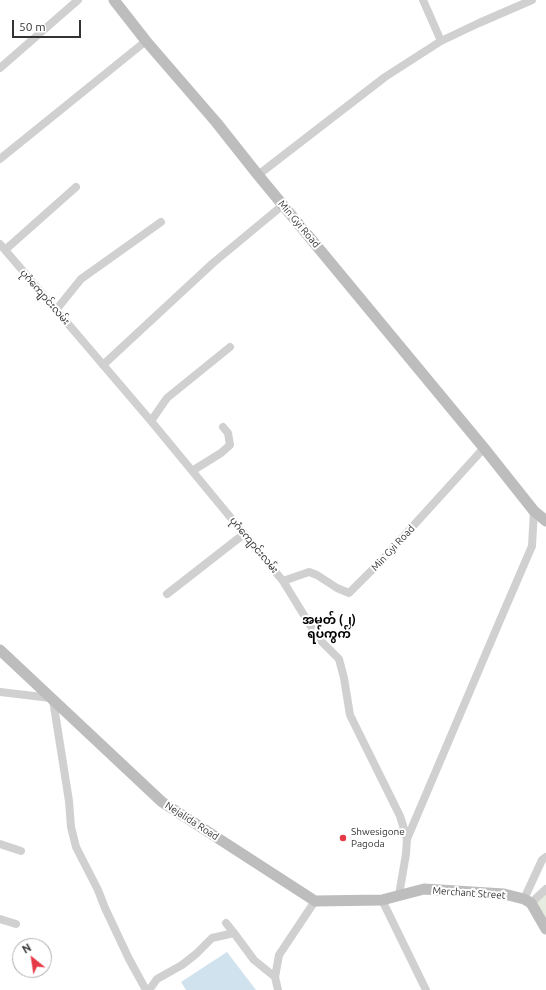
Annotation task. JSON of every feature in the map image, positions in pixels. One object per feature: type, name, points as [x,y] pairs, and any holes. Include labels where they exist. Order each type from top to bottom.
[{"type":"main road","name":"Min Gyi Road","points":[[114,0],[484,448],[534,511],[546,521]]},
{"type":"main road","name":"Nejalida Road","points":[[0,650],[162,802],[315,901]]},
{"type":"main road","name":"Merchant Street","points":[[399,895],[424,889],[504,894],[527,901]]},
{"type":"main road","points":[[315,901],[382,900],[399,895]]},
{"type":"main road","points":[[527,901],[546,930]]},
{"type":"street","points":[[0,68],[78,0]]},
{"type":"street","points":[[423,0],[441,41]]},
{"type":"street","points":[[258,175],[385,77],[441,41],[532,0]]},
{"type":"street","points":[[0,159],[146,40]]},
{"type":"street","points":[[2,247],[76,187]]},
{"type":"street","points":[[103,365],[213,263],[283,205]]},
{"type":"street","points":[[56,310],[81,279],[161,222]]},
{"type":"street","name":"ပုဂံကျောင်းလမ်း","points":[[2,247],[151,421],[283,581],[318,638],[339,659],[344,678],[350,715],[400,816],[407,839],[399,895]]},
{"type":"street","points":[[151,421],[167,398],[230,347]]},
{"type":"street","points":[[192,471],[221,453],[230,445],[228,433],[223,427]]},
{"type":"street","name":"Min Gyi Road","points":[[283,581],[309,572],[349,593],[383,559],[484,448]]},
{"type":"street","points":[[407,839],[532,546],[534,511]]},
{"type":"street","points":[[167,594],[244,534]]},
{"type":"street","points":[[0,692],[52,699],[69,801],[71,827],[76,847],[98,890],[126,953],[147,990],[157,979],[182,965],[196,954],[212,938],[234,933]]},
{"type":"street","points":[[0,844],[21,851]]},
{"type":"street","points":[[527,901],[542,860],[546,857]]},
{"type":"street","points":[[527,901],[546,889]]},
{"type":"street","points":[[382,900],[426,990]]},
{"type":"street","points":[[278,990],[275,977],[279,954],[315,901]]},
{"type":"street","points":[[0,919],[16,924]]},
{"type":"street","points":[[226,923],[254,960],[275,977]]},
{"type":"shaded area","points":[[546,886],[546,918],[536,904],[541,888]]},
{"type":"water","points":[[227,952],[256,990],[186,990],[181,982]]},
{"type":"place","name":"Shwesigone Pagoda","points":[[343,838]]},
{"type":"district","name":"အမှတ် (၂) ရပ်ကွက်","points":[[329,627]]}]
